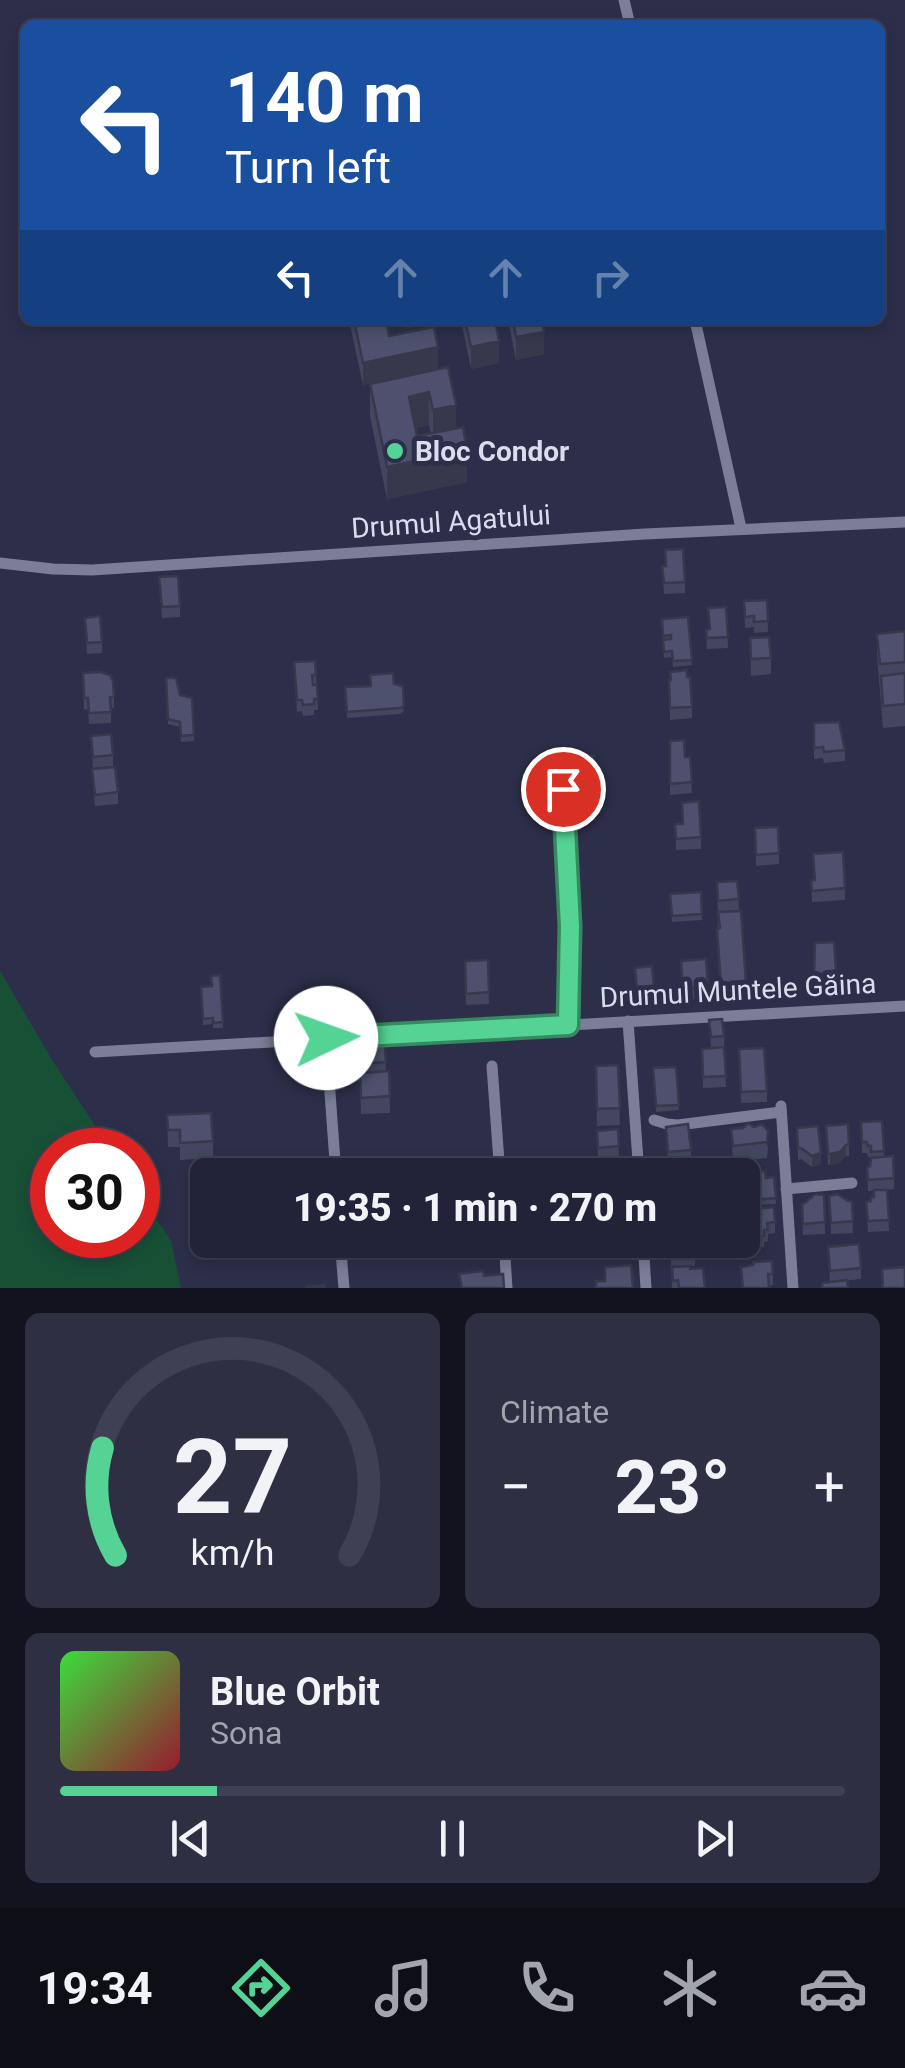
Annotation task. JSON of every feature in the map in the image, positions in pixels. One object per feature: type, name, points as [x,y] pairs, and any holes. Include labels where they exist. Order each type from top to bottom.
[{"type":"street","points":[[696,325],[741,528]]},
{"type":"street","name":"Drumul Agatului","points":[[0,563],[92,570],[741,528],[905,522]]},
{"type":"street","points":[[563,789],[570,926],[568,1025]]},
{"type":"street","name":"Drumul Muntele Găina","points":[[96,1052],[905,1006]]},
{"type":"street","points":[[628,1021],[638,1158]]},
{"type":"street","points":[[326,1038],[335,1158]]},
{"type":"street","points":[[492,1066],[499,1158]]},
{"type":"street","points":[[654,1120],[678,1124],[781,1109],[793,1288]]},
{"type":"street","points":[[786,1189],[852,1184]]},
{"type":"street","points":[[772,1212],[788,1210]]},
{"type":"street","points":[[342,1258],[344,1288]]},
{"type":"street","points":[[506,1258],[508,1288]]},
{"type":"street","points":[[644,1258],[646,1288]]},
{"type":"green space","points":[[0,971],[97,1128],[30,1128],[30,1258],[160,1258],[160,1224],[171,1241],[181,1288],[0,1288]]},
{"type":"building","points":[[355,325],[387,325],[389,336],[434,327],[438,347],[363,363]]},
{"type":"building","points":[[466,325],[496,325],[499,341],[471,347]]},
{"type":"building","points":[[514,325],[543,325],[544,332],[516,337]]},
{"type":"building","points":[[448,367],[456,405],[433,410],[429,392],[409,397],[417,436],[463,427],[467,450],[387,467],[370,384]]},
{"type":"building","points":[[683,549],[685,582],[664,583],[665,550]]},
{"type":"building","points":[[178,576],[180,606],[162,607],[159,577]]},
{"type":"building","points":[[767,600],[768,621],[754,622],[754,616],[745,617],[744,601]]},
{"type":"building","points":[[726,607],[728,637],[707,638],[708,608]]},
{"type":"building","points":[[100,616],[102,642],[87,643],[85,618]]},
{"type":"building","points":[[688,617],[692,660],[673,661],[672,651],[664,652],[663,640],[671,639],[671,635],[663,636],[662,619]]},
{"type":"building","points":[[905,631],[905,662],[880,664],[877,634]]},
{"type":"building","points":[[769,637],[771,658],[751,659],[750,638]]},
{"type":"building","points":[[315,661],[316,675],[312,675],[318,699],[314,699],[314,704],[303,705],[302,700],[297,700],[294,662]]},
{"type":"building","points":[[687,670],[692,707],[670,708],[670,672]]},
{"type":"building","points":[[83,673],[110,675],[113,681],[111,712],[89,713]]},
{"type":"building","points":[[393,673],[394,684],[403,686],[404,706],[347,712],[345,687],[371,686],[370,675]]},
{"type":"building","points":[[905,673],[905,704],[883,706],[881,676]]},
{"type":"building","points":[[166,678],[176,678],[180,695],[192,698],[194,735],[181,736],[180,722],[168,719]]},
{"type":"building","points":[[839,722],[845,750],[824,752],[823,747],[814,748],[814,723]]},
{"type":"building","points":[[111,734],[113,755],[93,757],[91,736]]},
{"type":"building","points":[[684,740],[692,782],[670,784],[670,741]]},
{"type":"building","points":[[594,755],[595,770],[579,771],[578,756]]},
{"type":"building","points":[[115,767],[118,792],[95,795],[92,769]]},
{"type":"building","points":[[598,778],[599,795],[577,797],[576,779]]},
{"type":"building","points":[[699,801],[701,837],[676,839],[675,824],[683,824],[682,803]]},
{"type":"building","points":[[778,827],[779,853],[756,855],[755,828]]},
{"type":"building","points":[[843,852],[845,888],[812,891],[813,854]]},
{"type":"building","points":[[737,881],[739,899],[718,901],[717,882]]},
{"type":"building","points":[[701,892],[702,914],[672,916],[670,894]]},
{"type":"building","points":[[741,911],[746,983],[721,985],[718,912]]},
{"type":"building","points":[[834,942],[836,971],[814,975],[815,943]]},
{"type":"building","points":[[706,959],[708,987],[683,988],[681,961]]},
{"type":"building","points":[[488,960],[489,992],[466,994],[465,961]]},
{"type":"building","points":[[652,966],[654,988],[637,989],[635,968]]},
{"type":"building","points":[[220,975],[223,1022],[213,1023],[213,1018],[203,1019],[201,987],[212,986],[211,976]]},
{"type":"building","points":[[722,1019],[724,1036],[711,1037],[709,1020]]},
{"type":"building","points":[[370,1031],[370,1038],[384,1038],[386,1062],[356,1064],[354,1032]]},
{"type":"building","points":[[724,1047],[726,1076],[703,1077],[702,1049]]},
{"type":"building","points":[[764,1048],[767,1091],[741,1092],[739,1049]]},
{"type":"building","points":[[618,1065],[620,1108],[597,1109],[596,1066]]},
{"type":"building","points":[[676,1067],[679,1105],[656,1106],[653,1068]]},
{"type":"building","points":[[389,1071],[390,1096],[361,1098],[360,1073]]},
{"type":"building","points":[[211,1113],[213,1141],[180,1143],[180,1130],[168,1130],[167,1115]]},
{"type":"building","points":[[882,1121],[884,1151],[871,1152],[871,1146],[862,1142],[861,1122]]},
{"type":"building","points":[[748,1123],[754,1127],[762,1124],[768,1131],[767,1142],[733,1146],[731,1129],[743,1128]]},
{"type":"building","points":[[688,1124],[691,1150],[668,1152],[666,1127]]},
{"type":"building","points":[[848,1124],[849,1144],[840,1152],[828,1153],[826,1126]]},
{"type":"building","points":[[818,1126],[821,1153],[812,1156],[798,1148],[797,1128]]},
{"type":"building","points":[[618,1129],[619,1146],[598,1148],[597,1131]]},
{"type":"building","points":[[893,1156],[894,1178],[868,1180],[871,1158]]},
{"type":"building","points":[[760,1171],[765,1171],[766,1178],[774,1177],[776,1198],[760,1199]]},
{"type":"building","points":[[874,1190],[887,1190],[889,1220],[868,1221],[866,1202],[874,1197]]},
{"type":"building","points":[[815,1194],[824,1195],[825,1222],[803,1224],[802,1204]]},
{"type":"building","points":[[837,1194],[852,1201],[853,1221],[831,1223],[829,1196]]},
{"type":"building","points":[[774,1207],[775,1222],[767,1223],[768,1230],[760,1236],[760,1208]]},
{"type":"building","points":[[859,1244],[861,1268],[830,1271],[828,1247]]},
{"type":"building","points":[[772,1261],[769,1288],[743,1288],[741,1267]]},
{"type":"building","points":[[631,1265],[633,1288],[596,1288],[596,1281],[605,1281],[605,1267]]},
{"type":"building","points":[[672,1267],[703,1268],[705,1288],[679,1288],[678,1280],[673,1281]]},
{"type":"building","points":[[905,1267],[905,1288],[883,1288],[882,1269]]},
{"type":"building","points":[[483,1271],[484,1276],[503,1274],[504,1288],[462,1288],[459,1274]]},
{"type":"building","points":[[847,1280],[848,1288],[822,1288],[822,1283]]},
{"type":"place","name":"Bloc Condor","points":[[395,451]]},
{"type":"route","points":[[326,1038],[568,1025],[570,926],[563,789]]}]
